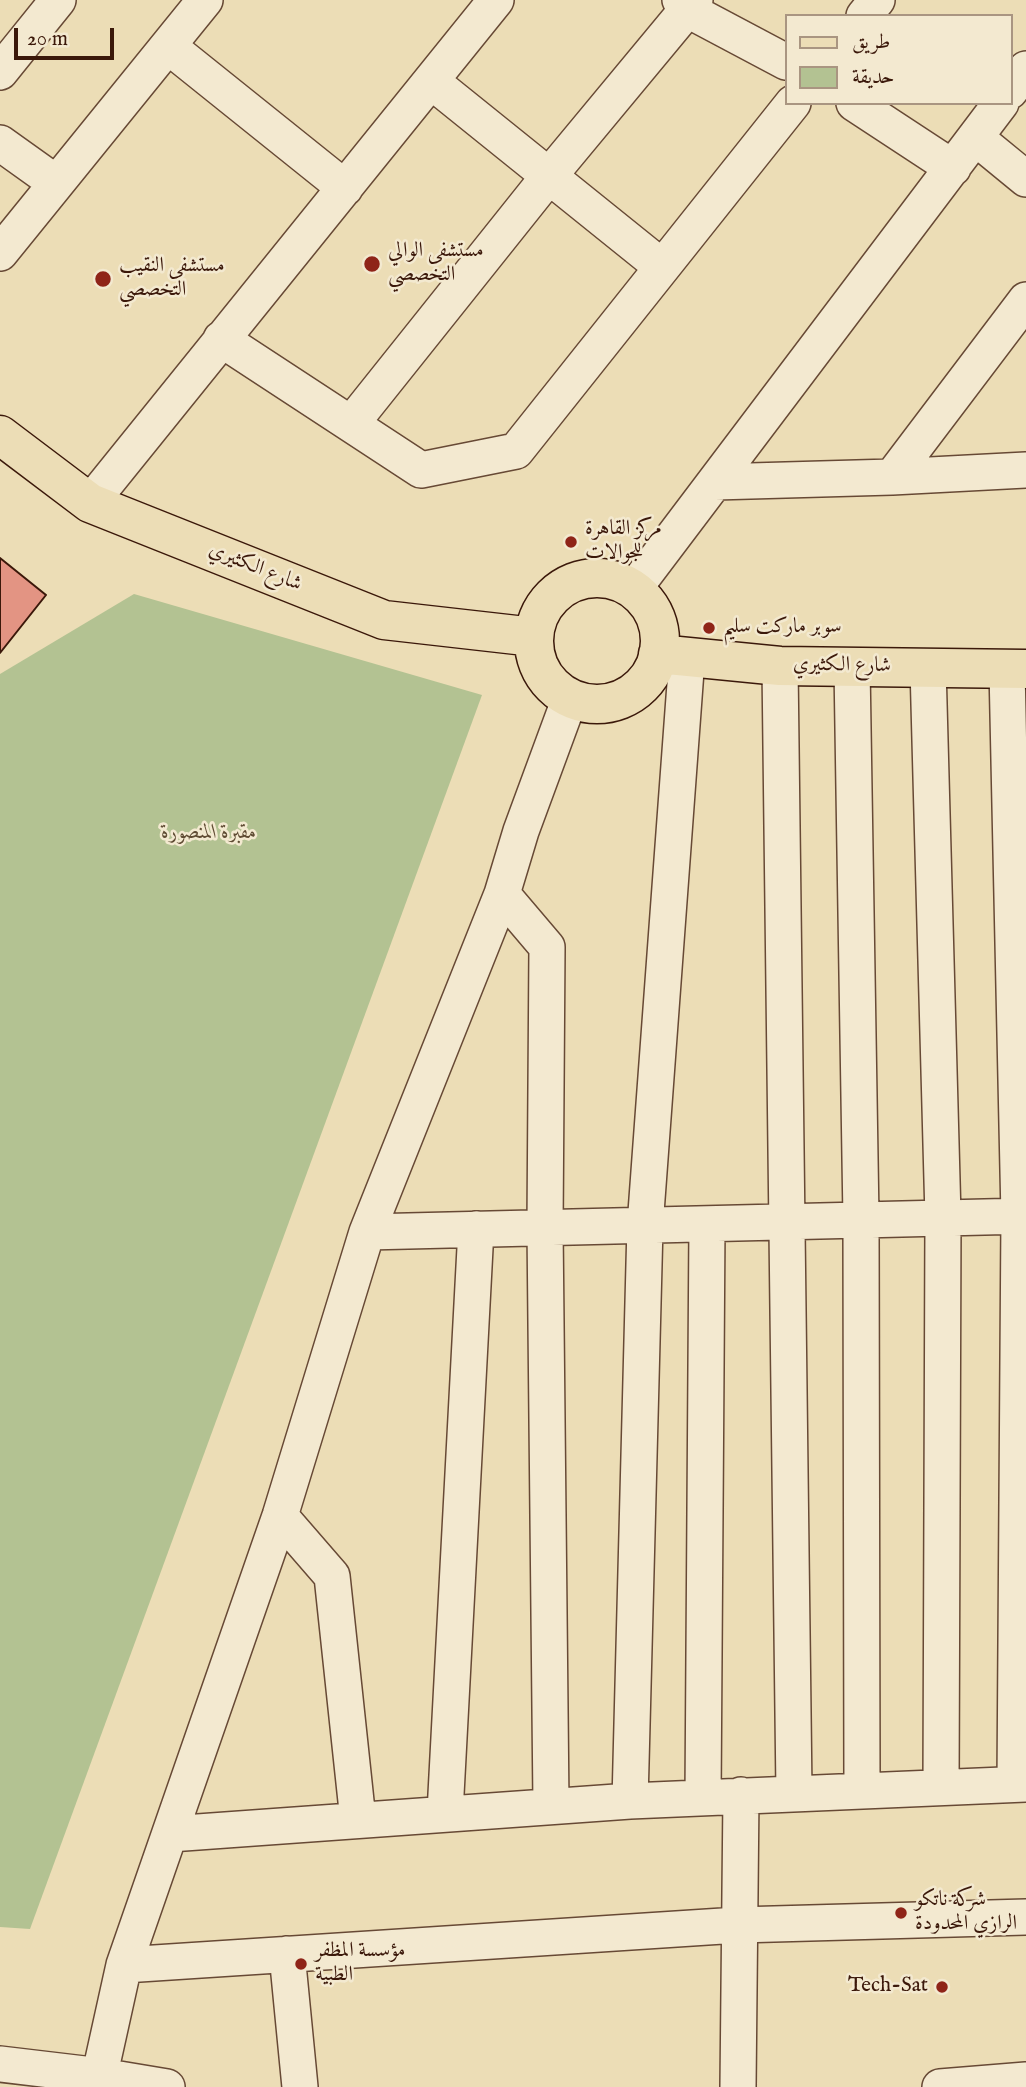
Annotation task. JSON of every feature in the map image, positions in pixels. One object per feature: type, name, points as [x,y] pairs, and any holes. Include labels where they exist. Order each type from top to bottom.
[{"type":"main road","name":"شارع الكثيري","points":[[0,435],[90,503],[384,620],[534,637]]},
{"type":"main road","points":[[579,581],[616,581],[633,590],[646,602],[656,618],[660,635],[673,655],[653,669],[632,693],[618,700],[602,704],[570,698],[547,680],[539,667],[534,637],[538,619],[548,602],[562,589],[579,581]]},
{"type":"main road","name":"شارع الكثيري","points":[[673,655],[780,666],[1016,669]]},
{"type":"street","points":[[0,72],[58,0]]},
{"type":"street","points":[[0,253],[205,0]]},
{"type":"street","points":[[90,503],[496,0]]},
{"type":"street","points":[[866,14],[877,0]]},
{"type":"street","points":[[351,424],[688,3],[785,61]]},
{"type":"street","points":[[168,46],[345,188]]},
{"type":"street","points":[[1012,88],[1026,69]]},
{"type":"street","points":[[431,80],[662,267]]},
{"type":"street","points":[[221,340],[421,470],[516,451],[791,105]]},
{"type":"street","points":[[857,105],[953,168]]},
{"type":"street","points":[[633,590],[1001,105]]},
{"type":"street","points":[[976,138],[1026,179]]},
{"type":"street","points":[[0,143],[56,183]]},
{"type":"street","points":[[892,477],[1026,300]]},
{"type":"street","points":[[715,482],[1026,470]]},
{"type":"street","points":[[630,1801],[645,1226],[673,655]]},
{"type":"street","points":[[780,666],[794,1793]]},
{"type":"street","points":[[852,667],[861,1219],[862,1790]]},
{"type":"street","points":[[929,667],[943,1217],[941,1787]]},
{"type":"street","points":[[170,1834],[551,1805],[1020,1784],[1023,1216],[1016,669]]},
{"type":"street","points":[[99,2082],[124,1965],[280,1516],[367,1232],[502,894],[521,831],[570,698]]},
{"type":"street","points":[[502,894],[547,947],[545,1227],[551,1805]]},
{"type":"street","points":[[367,1232],[1023,1216]]},
{"type":"street","points":[[703,1797],[707,1224]]},
{"type":"street","points":[[445,1813],[476,1229]]},
{"type":"street","points":[[280,1516],[332,1576],[358,1820]]},
{"type":"street","points":[[738,2087],[741,1795]]},
{"type":"street","points":[[124,1965],[738,1925],[1026,1917]]},
{"type":"street","points":[[287,1954],[300,2087]]},
{"type":"street","points":[[0,2064],[99,2082],[167,2087]]},
{"type":"street","points":[[942,2087],[1026,2080],[1025,2087]]},
{"type":"green space","name":"مقبرة المنصورة","points":[[134,594],[482,695],[30,1929],[0,1927],[0,674]]},
{"type":"building","points":[[0,558],[46,595],[0,653]]},
{"type":"place","name":"مستشفى الوالي التخصصي","points":[[372,264]]},
{"type":"place","name":"مستشفى النقيب التخصصي","points":[[103,279]]},
{"type":"place","name":"مركز القاهرة للجوالات","points":[[571,542]]},
{"type":"place","name":"سوبر ماركت سليم","points":[[709,628]]},
{"type":"place","name":"شركة ناتكو الرازي المحدودة","points":[[901,1913]]},
{"type":"place","name":"مؤسسة المظفر الطبية","points":[[301,1964]]},
{"type":"place","name":"Tech-Sat","points":[[942,1987]]}]
